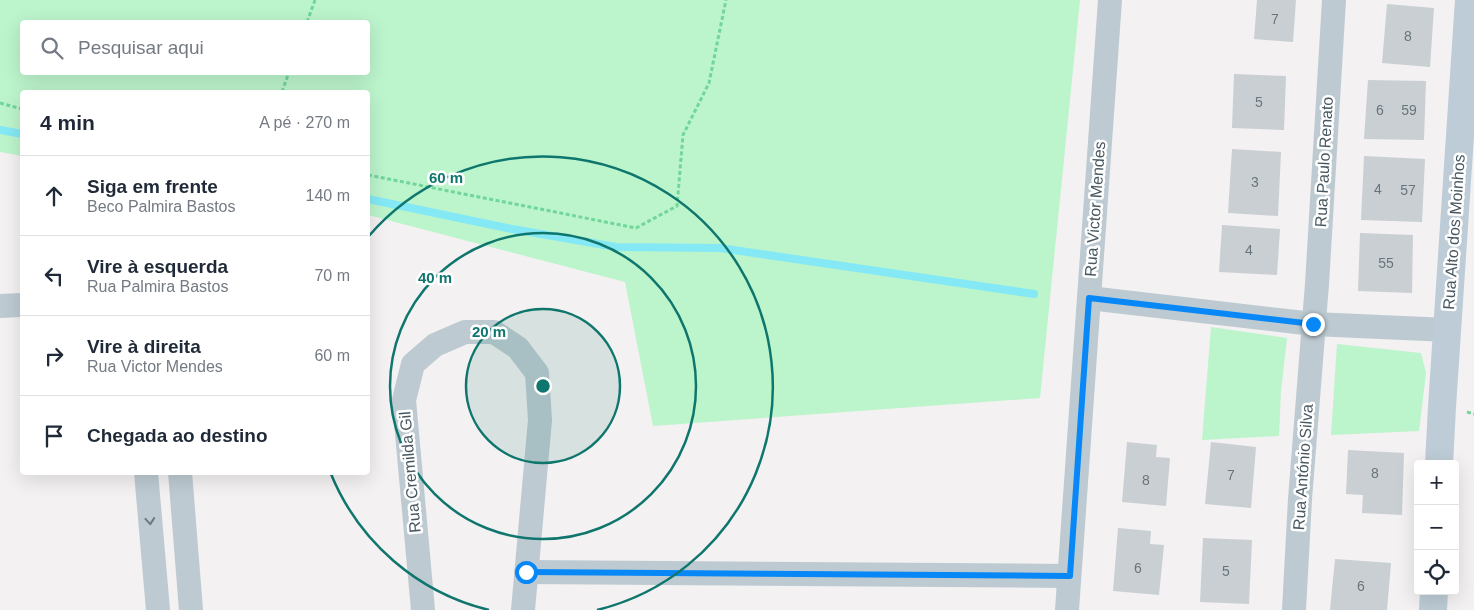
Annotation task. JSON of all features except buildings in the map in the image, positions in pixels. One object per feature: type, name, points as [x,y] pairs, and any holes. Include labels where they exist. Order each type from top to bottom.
[{"type":"street","name":"Rua Victor Mendes","points":[[1110,0],[1089,298],[1313,324],[1448,330]]},
{"type":"street","name":"Rua Paulo Renato","points":[[1313,324],[1334,0]]},
{"type":"street","name":"Rua Alto dos Moinhos","points":[[1439,460],[1469,68],[1469,0]]},
{"type":"street","points":[[1067,610],[1089,298]]},
{"type":"street","points":[[0,306],[20,305]]},
{"type":"street","name":"Rua António Silva","points":[[1294,610],[1313,324]]},
{"type":"street","name":"Rua Cremilda Gil","points":[[423,610],[404,400],[413,364],[435,345],[465,332],[494,332],[518,348],[537,373],[540,420],[523,610]]},
{"type":"street","points":[[146,475],[158,610]]},
{"type":"street","points":[[180,475],[191,610]]},
{"type":"street","points":[[526,572],[1070,576]]},
{"type":"street","points":[[1433,610],[1434,595]]},
{"type":"path","points":[[308,20],[315,0]]},
{"type":"path","points":[[370,175],[636,228],[677,206],[683,135],[709,83],[726,0]]},
{"type":"path","points":[[283,90],[288,75]]},
{"type":"path","points":[[0,103],[20,108]]},
{"type":"green space","points":[[0,0],[1080,0],[1040,398],[653,426],[625,282],[370,216],[370,90],[20,90],[20,156],[0,152]]},
{"type":"green space","points":[[1211,327],[1287,338],[1281,391],[1279,436],[1202,440]]},
{"type":"green space","points":[[1337,344],[1421,353],[1426,373],[1419,431],[1331,435]]},
{"type":"waterway","points":[[0,130],[20,134]]},
{"type":"waterway","points":[[370,199],[512,229],[616,247],[720,248],[1034,294]]},
{"type":"route","points":[[526,572],[1070,576],[1089,298],[1313,324]]}]
